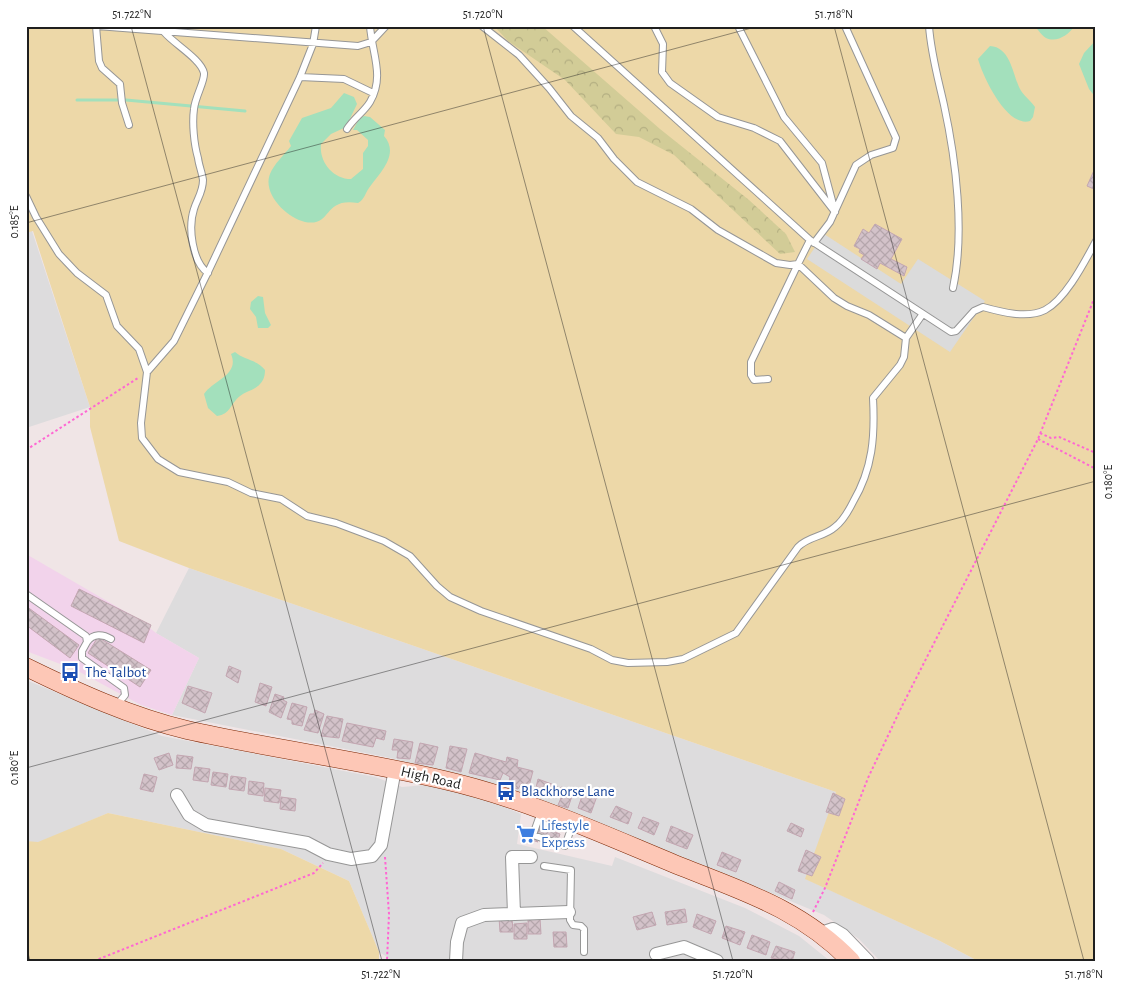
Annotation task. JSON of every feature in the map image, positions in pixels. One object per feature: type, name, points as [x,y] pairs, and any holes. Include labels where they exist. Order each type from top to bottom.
[{"type":"main road","name":"High Road","points":[[26,667],[116,707],[187,730],[446,780],[542,810],[773,904],[814,928],[850,961]]},
{"type":"street","points":[[177,795],[189,815],[206,826],[307,843],[330,854],[351,859],[372,856],[381,846],[395,769]]},
{"type":"street","points":[[514,914],[512,857],[531,857]]},
{"type":"street","points":[[456,961],[457,942],[462,923],[484,915],[569,912]]},
{"type":"street","name":"High Road","points":[[814,928],[833,929],[843,935],[868,961]]},
{"type":"street","points":[[656,954],[684,947],[716,961]]},
{"type":"lane","points":[[129,125],[122,103],[120,84],[102,68],[99,62],[96,26],[358,46],[371,42],[386,26]]},
{"type":"lane","points":[[147,372],[174,341],[208,273],[300,77],[313,44],[316,26]]},
{"type":"lane","points":[[347,129],[370,102],[373,93],[378,87],[370,26]]},
{"type":"lane","points":[[482,26],[519,55],[571,116],[598,138],[614,159],[637,182],[691,210],[718,230],[776,262],[790,266],[798,264]]},
{"type":"lane","points":[[573,26],[812,242],[951,332],[956,331],[974,310],[983,307],[997,311],[1023,314],[1045,310],[1062,294],[1096,241]]},
{"type":"lane","points":[[654,26],[663,44],[662,72],[670,82],[718,117],[754,128],[780,141],[835,212]]},
{"type":"lane","points":[[738,26],[784,117],[822,163],[835,212]]},
{"type":"lane","points":[[768,379],[754,380],[751,375],[751,362],[798,264],[835,212],[856,164],[871,155],[893,148],[896,138],[845,26]]},
{"type":"lane","points":[[929,26],[933,65],[944,107],[957,197],[958,264],[953,288]]},
{"type":"lane","points":[[164,32],[171,41],[200,64],[204,79],[196,95],[194,108],[196,147],[203,182],[193,211],[192,240],[200,265],[208,273]]},
{"type":"lane","points":[[300,77],[344,79],[373,93]]},
{"type":"lane","points":[[26,196],[36,217],[59,254],[77,273],[106,295],[117,326],[139,349],[147,372],[141,423],[142,438],[158,459],[171,469],[228,482],[251,492],[268,494],[281,499],[307,516],[336,523],[384,541],[410,556],[443,592],[481,611],[591,649],[612,660],[628,664],[667,662],[683,659],[736,634],[798,547],[812,537],[836,527],[866,478],[874,442],[872,398],[900,365],[904,357],[906,338],[922,315]]},
{"type":"lane","points":[[798,264],[842,303],[869,315],[906,338]]},
{"type":"lane","points":[[26,594],[86,636],[87,642]]},
{"type":"lane","points":[[111,639],[98,635],[90,638],[81,654],[82,658],[124,688],[124,698],[116,707]]},
{"type":"lane","points":[[542,810],[533,835],[565,846],[574,822]]},
{"type":"lane","points":[[544,866],[571,870],[569,912],[572,924],[581,926],[585,931],[584,952]]},
{"type":"path","points":[[814,928],[825,888],[868,778],[902,706],[1038,438],[1096,294]]},
{"type":"path","points":[[26,450],[147,372]]},
{"type":"path","points":[[1040,433],[1051,438],[1059,437],[1096,453]]},
{"type":"path","points":[[1038,438],[1096,470]]},
{"type":"path","points":[[381,846],[387,864],[387,961]]},
{"type":"path","points":[[94,961],[314,873],[330,854]]},
{"type":"shaded area","points":[[26,26],[1096,26],[1096,961],[978,961],[940,941],[805,879],[836,792],[189,568],[119,541],[90,427],[90,407],[33,231],[26,233]]},
{"type":"shaded area","points":[[1034,26],[1075,26],[1066,35],[1054,40],[1046,38]]},
{"type":"shaded area","points":[[1096,40],[1096,98],[1089,89],[1079,64],[1084,53]]},
{"type":"shaded area","points":[[990,46],[1003,51],[1020,89],[1035,107],[1030,121],[1021,121],[1013,117],[997,99],[985,77],[978,59]]},
{"type":"shaded area","points":[[344,93],[354,97],[357,104],[346,127],[331,134],[321,144],[322,157],[328,168],[338,176],[351,179],[363,169],[363,153],[368,146],[368,140],[357,130],[353,130],[359,119],[364,116],[370,117],[385,130],[384,136],[390,150],[387,163],[364,198],[358,203],[347,202],[338,204],[325,217],[314,222],[298,220],[284,210],[273,197],[268,182],[270,174],[291,146],[289,141],[302,118],[331,108]]},
{"type":"shaded area","points":[[32,231],[90,407],[26,428],[26,233]]},
{"type":"shaded area","points":[[824,234],[901,284],[918,259],[985,301],[950,352],[807,259]]},
{"type":"shaded area","points":[[258,296],[263,297],[265,313],[271,325],[268,328],[258,328],[256,317],[250,309],[251,302]]},
{"type":"shaded area","points":[[235,352],[262,367],[265,370],[264,377],[258,386],[240,396],[228,411],[217,416],[208,408],[204,394],[229,372],[233,361],[231,354]]},
{"type":"shaded area","points":[[26,554],[138,619],[156,633],[199,658],[172,715],[141,705],[76,670],[26,651]]},
{"type":"shaded area","points":[[189,568],[836,792],[806,879],[940,941],[978,961],[880,961],[859,939],[824,915],[711,868],[496,787],[445,771],[386,757],[172,715],[199,658],[156,633]]},
{"type":"shaded area","points":[[26,680],[162,736],[375,777],[402,787],[425,785],[465,793],[521,814],[517,844],[612,866],[615,857],[745,908],[799,936],[830,961],[389,961],[389,958],[379,952],[349,881],[281,849],[108,813],[38,843],[26,841]]},
{"type":"shaded area","points":[[108,813],[281,849],[349,881],[379,952],[379,961],[26,961],[26,841],[38,842]]},
{"type":"green space","points":[[494,26],[542,26],[660,129],[749,200],[786,234],[795,252],[780,254],[674,155],[639,137],[616,134],[565,80],[508,41]]},
{"type":"building","points":[[1096,166],[1096,190],[1087,186]]},
{"type":"building","points":[[875,224],[902,239],[891,259],[907,267],[904,276],[880,263],[877,269],[861,259],[864,255],[859,252],[860,249],[854,246],[863,229],[869,233]]},
{"type":"building","points":[[79,589],[151,625],[144,643],[71,606]]},
{"type":"building","points":[[26,606],[79,645],[70,658],[26,625]]},
{"type":"building","points":[[98,637],[151,670],[140,687],[88,653]]},
{"type":"building","points":[[229,666],[241,671],[238,683],[226,676]]},
{"type":"building","points":[[260,683],[272,687],[266,706],[255,702]]},
{"type":"building","points":[[188,686],[212,693],[205,713],[182,703]]},
{"type":"building","points":[[275,694],[284,697],[283,700],[287,702],[281,718],[269,712]]},
{"type":"building","points":[[292,703],[307,707],[302,726],[292,724],[292,720],[287,719]]},
{"type":"building","points":[[315,710],[324,714],[318,733],[304,730],[310,714],[314,714]]},
{"type":"building","points":[[327,716],[343,719],[339,738],[321,736]]},
{"type":"building","points":[[347,723],[386,731],[384,740],[376,738],[373,747],[342,741]]},
{"type":"building","points":[[394,739],[413,742],[410,759],[397,758],[398,750],[392,750]]},
{"type":"building","points":[[420,743],[438,747],[433,765],[415,763]]},
{"type":"building","points":[[450,746],[467,749],[461,772],[446,768]]},
{"type":"building","points":[[169,753],[173,765],[159,770],[154,758]]},
{"type":"building","points":[[475,753],[506,762],[507,757],[518,760],[517,767],[533,771],[529,786],[521,784],[518,789],[508,786],[510,777],[503,773],[500,780],[469,773]]},
{"type":"building","points":[[177,755],[193,757],[191,769],[176,768]]},
{"type":"building","points":[[195,767],[210,769],[208,782],[193,780]]},
{"type":"building","points":[[213,772],[228,774],[226,787],[211,785]]},
{"type":"building","points":[[144,774],[157,777],[153,792],[140,789]]},
{"type":"building","points":[[231,776],[246,778],[244,791],[229,789]]},
{"type":"building","points":[[538,779],[557,786],[554,798],[535,792]]},
{"type":"building","points":[[249,781],[264,783],[263,796],[248,794]]},
{"type":"building","points":[[561,787],[573,793],[568,808],[558,805],[561,798],[558,797]]},
{"type":"building","points":[[265,788],[281,790],[279,803],[264,801]]},
{"type":"building","points":[[584,790],[597,796],[591,813],[578,808]]},
{"type":"building","points":[[833,793],[845,799],[839,816],[826,812]]},
{"type":"building","points":[[281,797],[296,799],[295,811],[280,809]]},
{"type":"building","points":[[616,806],[632,813],[628,824],[610,817]]},
{"type":"building","points":[[643,817],[659,823],[654,835],[638,828]]},
{"type":"building","points":[[791,823],[804,829],[801,837],[787,831]]},
{"type":"building","points":[[537,825],[560,834],[557,843],[534,834]]},
{"type":"building","points":[[671,826],[693,835],[687,849],[666,841]]},
{"type":"building","name":"Lifestyle Express","points":[[525,829],[538,842],[525,838],[519,831]]},
{"type":"building","points":[[806,850],[821,857],[812,876],[798,871]]},
{"type":"building","points":[[722,852],[741,860],[736,872],[717,865]]},
{"type":"building","points":[[779,882],[795,890],[792,899],[775,891]]},
{"type":"building","points":[[685,909],[687,922],[667,925],[665,912]]},
{"type":"building","points":[[652,912],[656,925],[637,930],[633,917]]},
{"type":"building","points":[[697,914],[716,921],[711,934],[693,927]]},
{"type":"building","points":[[499,917],[512,917],[513,932],[500,932]]},
{"type":"building","points":[[540,918],[541,934],[528,934],[528,919]]},
{"type":"building","points":[[527,923],[527,939],[514,939],[514,924]]},
{"type":"building","points":[[726,926],[745,932],[740,945],[722,938]]},
{"type":"building","points":[[553,932],[566,932],[567,947],[554,947]]},
{"type":"building","points":[[752,935],[770,942],[766,955],[747,948]]},
{"type":"building","points":[[776,946],[795,952],[792,961],[771,958]]},
{"type":"waterway","points":[[77,100],[126,100],[245,111]]},
{"type":"place","name":"The Talbot","points":[[70,672]]},
{"type":"place","name":"Blackhorse Lane","points":[[506,791]]},
{"type":"place","name":"Lifestyle Express","points":[[526,834]]}]
